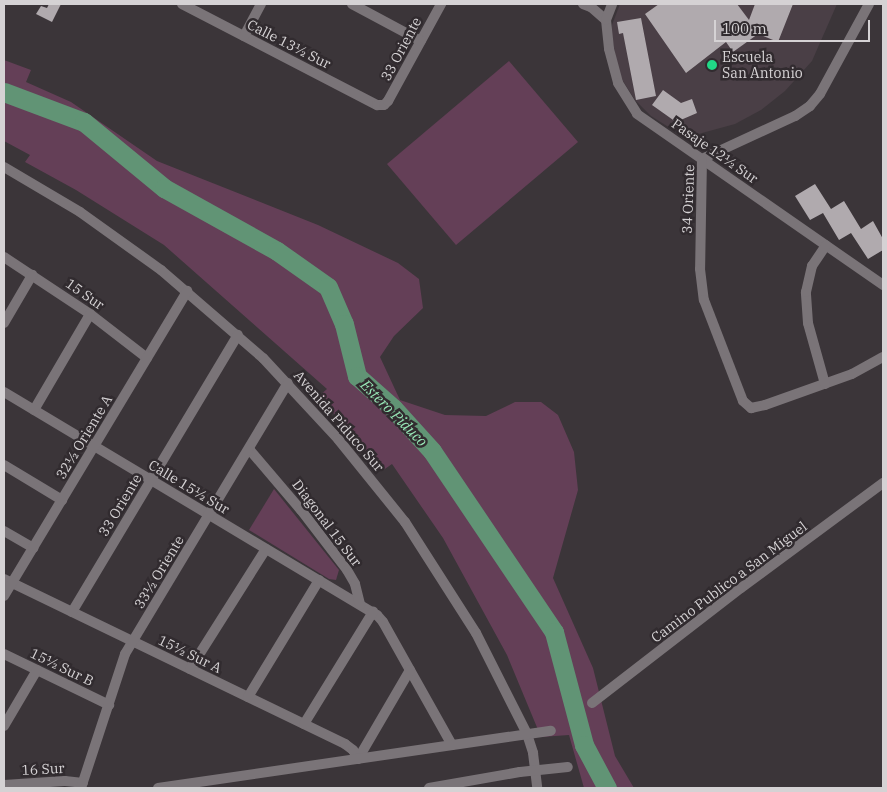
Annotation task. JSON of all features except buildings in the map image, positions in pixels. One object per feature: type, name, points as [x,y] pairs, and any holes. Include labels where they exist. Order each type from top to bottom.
[{"type":"street","name":"Calle 13½ Sur","points":[[182,4],[378,104],[384,105]]},
{"type":"street","points":[[244,36],[261,4]]},
{"type":"street","points":[[352,4],[421,41]]},
{"type":"street","name":"33 Oriente","points":[[384,105],[388,101],[441,4]]},
{"type":"street","points":[[583,4],[600,13],[606,20],[612,4]]},
{"type":"street","name":"34 Oriente","points":[[825,384],[765,405],[750,408],[743,401],[704,300],[700,269],[702,159],[795,116],[810,106],[820,94],[869,4]]},
{"type":"street","name":"Pasaje 12½ Sur","points":[[606,20],[609,49],[618,83],[637,114],[883,285]]},
{"type":"street","name":"Avenida Piduco Sur","points":[[4,167],[108,230],[187,291],[238,335],[288,383],[363,467],[424,551],[484,647],[527,734],[537,788]]},
{"type":"street","points":[[826,245],[812,266],[806,292],[808,323],[825,384],[852,374],[883,356]]},
{"type":"street","name":"15 Sur","points":[[4,257],[90,314],[147,358]]},
{"type":"street","points":[[4,322],[32,274]]},
{"type":"street","name":"32½ Oriente A","points":[[4,596],[8,581],[33,548],[187,291]]},
{"type":"street","points":[[34,410],[90,314]]},
{"type":"street","name":"33 Oriente","points":[[72,612],[238,335]]},
{"type":"street","name":"33½ Oriente","points":[[82,786],[121,663],[288,383]]},
{"type":"street","name":"Calle 15½ Sur","points":[[4,392],[360,604]]},
{"type":"street","name":"Diagonal 15 Sur","points":[[249,449],[302,510],[347,570],[355,584],[360,604]]},
{"type":"street","points":[[4,465],[62,500]]},
{"type":"street","name":"Camino Publico a San Miguel","points":[[592,703],[741,588],[883,483]]},
{"type":"street","points":[[4,531],[33,548]]},
{"type":"street","points":[[190,669],[266,549]]},
{"type":"street","points":[[248,697],[319,580]]},
{"type":"street","name":"15½ Sur A","points":[[8,581],[349,746],[358,759]]},
{"type":"street","points":[[360,604],[373,612],[383,622],[452,745]]},
{"type":"street","points":[[304,724],[373,612]]},
{"type":"street","name":"15½ Sur B","points":[[4,654],[109,705]]},
{"type":"street","points":[[4,726],[37,670]]},
{"type":"street","points":[[358,759],[410,670]]},
{"type":"street","points":[[158,788],[551,731]]},
{"type":"street","points":[[429,788],[535,770],[568,767]]},
{"type":"street","name":"16 Sur","points":[[4,785],[65,781],[82,786]]},
{"type":"shaded area","name":"Escuela San Antonio","points":[[620,4],[837,4],[812,61],[785,91],[761,110],[735,124],[691,136],[670,128],[651,116],[635,100],[623,81],[618,70],[612,37],[612,25]]},
{"type":"shaded area","points":[[4,60],[31,70],[26,82],[71,102],[157,161],[318,225],[398,263],[419,279],[423,308],[394,336],[380,357],[400,400],[445,415],[486,416],[515,402],[541,402],[558,415],[574,452],[578,490],[553,578],[593,668],[615,756],[634,788],[584,788],[569,735],[541,737],[507,655],[443,538],[392,464],[382,471],[319,396],[327,389],[164,245],[76,190],[25,162],[30,155],[4,141]]},
{"type":"shaded area","points":[[509,61],[578,142],[456,245],[387,164]]},
{"type":"shaded area","points":[[274,489],[339,570],[336,580],[329,579],[249,530]]},
{"type":"waterway","name":"Estero Piduco","points":[[4,92],[84,122],[164,188],[277,251],[328,287],[344,324],[357,376],[393,408],[432,451],[554,632],[584,745],[607,788]]},
{"type":"place","name":"Escuela San Antonio","points":[[712,65]]}]
